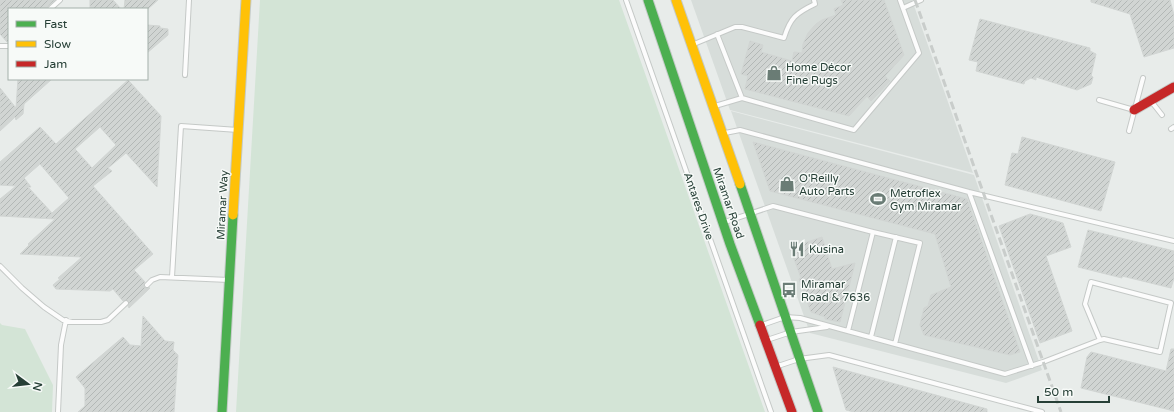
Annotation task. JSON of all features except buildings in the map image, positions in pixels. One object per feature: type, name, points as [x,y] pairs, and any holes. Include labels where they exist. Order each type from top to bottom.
[{"type":"main road","name":"Miramar Way","points":[[222,412],[246,0]]},
{"type":"main road","name":"Miramar Road","points":[[648,0],[723,223],[792,412]]},
{"type":"main road","name":"Miramar Road","points":[[676,0],[818,412]]},
{"type":"main road","points":[[1134,110],[1174,87]]},
{"type":"lane","points":[[51,8],[60,0]]},
{"type":"lane","points":[[185,75],[189,0]]},
{"type":"lane","name":"Antares Drive","points":[[626,0],[771,412]]},
{"type":"lane","points":[[691,45],[735,27],[742,27],[784,38],[787,25],[803,9],[815,4],[814,0]]},
{"type":"lane","points":[[712,107],[742,98],[854,130],[919,53],[900,0]]},
{"type":"lane","points":[[903,8],[921,0]]},
{"type":"lane","points":[[717,34],[742,98]]},
{"type":"lane","points":[[1129,131],[1143,78]]},
{"type":"lane","points":[[1099,100],[1134,110]]},
{"type":"lane","points":[[1151,100],[1162,115]]},
{"type":"lane","points":[[172,277],[181,126],[238,130]]},
{"type":"lane","points":[[722,134],[740,130],[969,192],[1174,241]]},
{"type":"lane","points":[[969,192],[1032,366]]},
{"type":"lane","points":[[723,223],[773,206],[920,243],[895,344]]},
{"type":"lane","points":[[848,331],[873,232]]},
{"type":"lane","points":[[871,337],[896,237]]},
{"type":"lane","points":[[0,266],[44,307],[56,316],[72,322],[101,322],[108,320],[126,303]]},
{"type":"lane","points":[[147,284],[160,277],[230,280]]},
{"type":"lane","points":[[760,326],[785,317],[800,318],[1005,374],[1032,366],[1104,339],[1160,352],[1171,303],[1091,282],[1085,304],[1100,340]]},
{"type":"lane","points":[[58,412],[61,345],[66,320]]},
{"type":"lane","points":[[766,341],[790,332],[829,327]]},
{"type":"lane","points":[[775,366],[799,359],[830,355],[1042,412]]},
{"type":"shaded area","points":[[691,0],[912,0],[973,173],[730,110]]},
{"type":"shaded area","points":[[731,111],[974,175],[1042,370],[1006,383],[810,333]]},
{"type":"green space","points":[[260,0],[619,0],[765,412],[236,412]]},
{"type":"green space","points":[[0,323],[2,325],[25,329],[53,385],[52,412],[0,412]]},
{"type":"railway","points":[[915,0],[1061,412]]},
{"type":"traffic: fast","points":[[648,0],[730,244],[760,325]]},
{"type":"traffic: fast","points":[[740,184],[818,412]]},
{"type":"traffic: fast","points":[[222,412],[233,215]]},
{"type":"traffic: slow","points":[[233,215],[246,0]]},
{"type":"traffic: slow","points":[[676,0],[740,184]]},
{"type":"traffic: jam","points":[[1134,110],[1174,87]]},
{"type":"traffic: jam","points":[[760,325],[792,412]]},
{"type":"place","name":"Home Décor Fine Rugs","points":[[774,73]]},
{"type":"place","name":"O'Reilly Auto Parts","points":[[787,184]]},
{"type":"place","name":"Metroflex Gym Miramar","points":[[878,199]]},
{"type":"place","name":"Kusina","points":[[797,249]]},
{"type":"place","name":"Miramar Road & 7636","points":[[789,290]]}]
